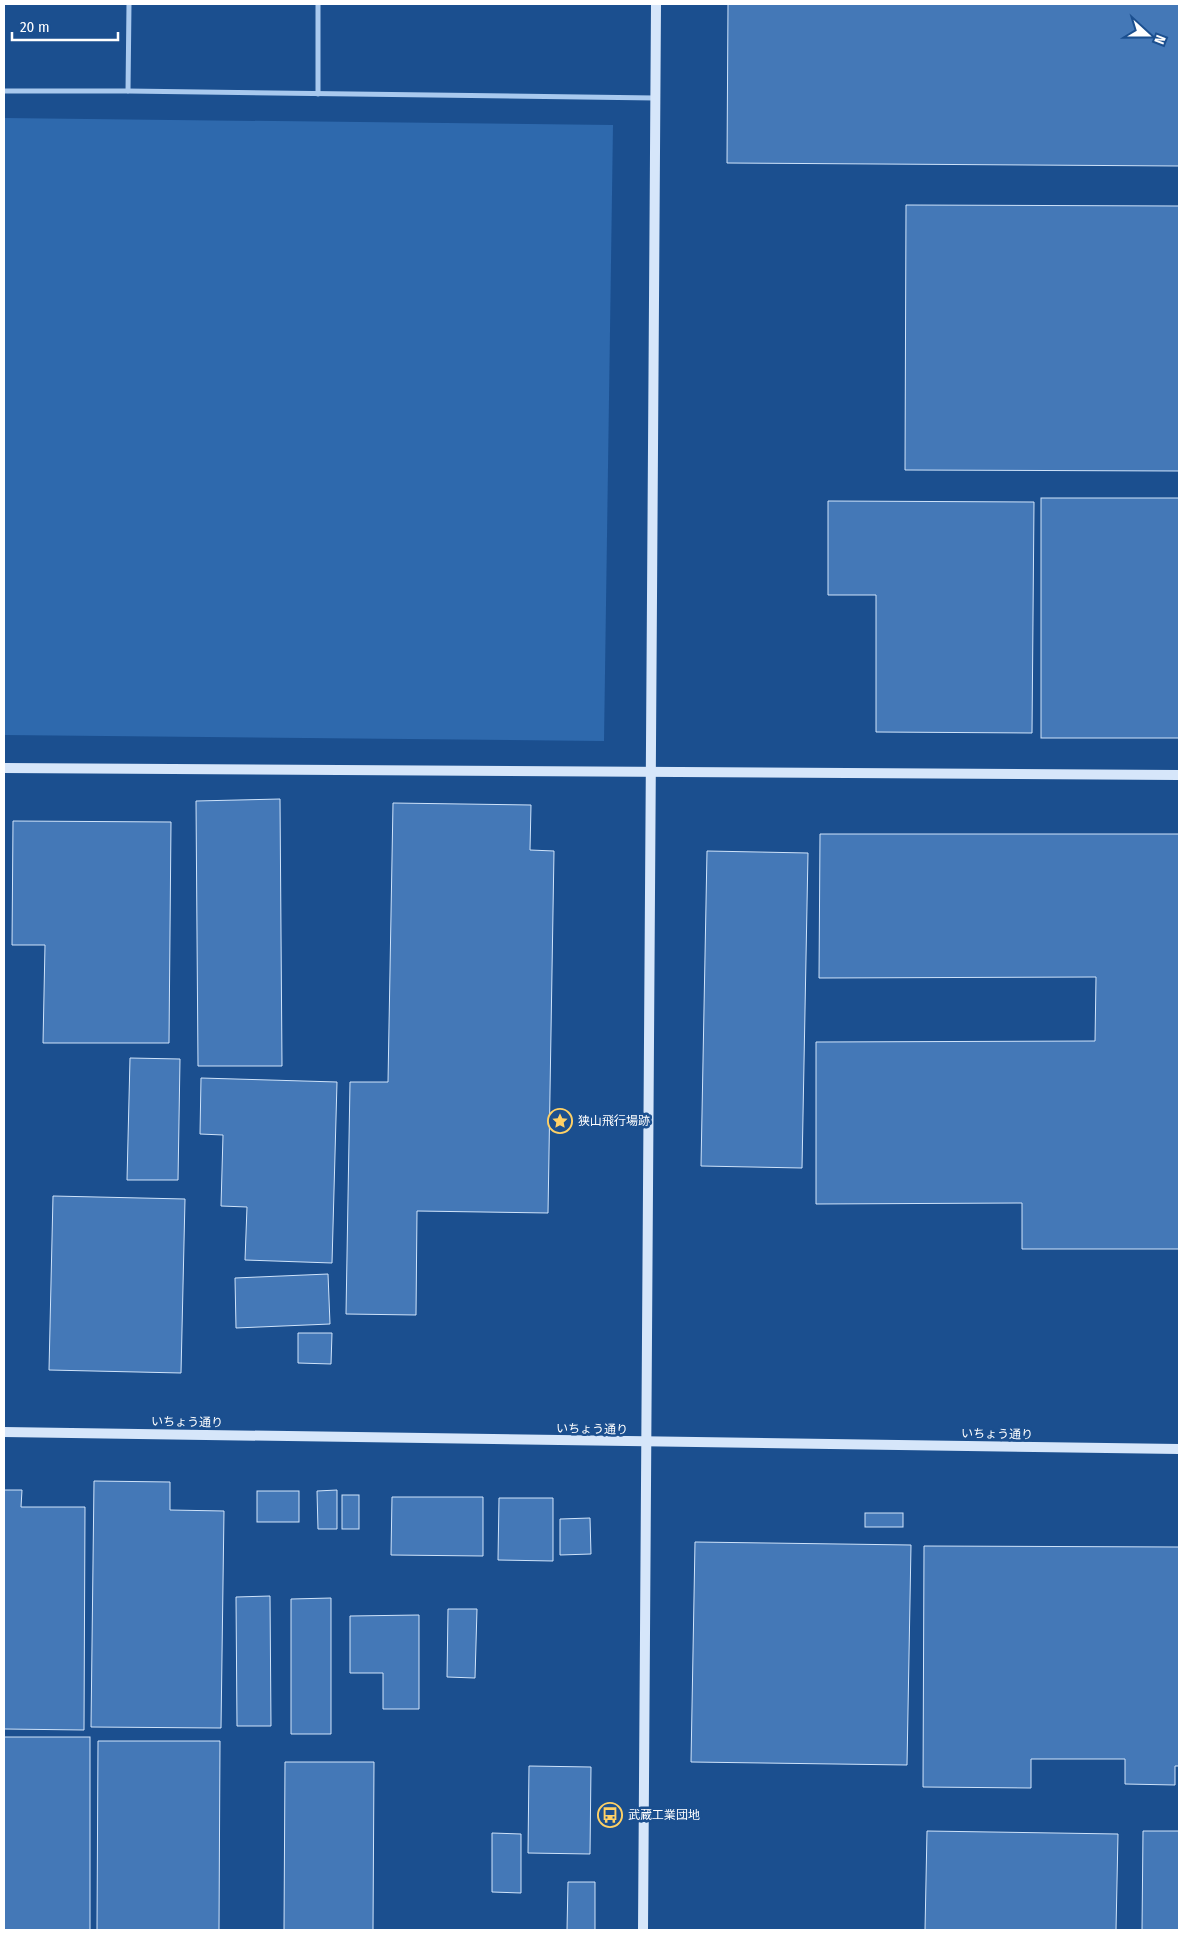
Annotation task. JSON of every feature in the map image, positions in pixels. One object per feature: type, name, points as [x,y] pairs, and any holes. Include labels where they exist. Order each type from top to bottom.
[{"type":"street","points":[[128,91],[129,4]]},
{"type":"street","points":[[318,4],[318,94]]},
{"type":"street","points":[[643,1930],[656,4]]},
{"type":"street","points":[[4,91],[656,98]]},
{"type":"street","points":[[4,768],[1179,775]]},
{"type":"street","name":"いちょう通り","points":[[4,1432],[647,1443],[1179,1449]]},
{"type":"shaded area","points":[[4,118],[613,125],[604,741],[4,735]]},
{"type":"building","points":[[728,4],[1179,4],[1179,166],[727,163]]},
{"type":"building","points":[[906,205],[1179,206],[1179,471],[905,470]]},
{"type":"building","points":[[1041,498],[1179,498],[1179,738],[1041,738]]},
{"type":"building","points":[[828,501],[1034,502],[1032,733],[876,732],[876,595],[828,595]]},
{"type":"building","points":[[280,799],[282,1066],[198,1066],[196,801]]},
{"type":"building","points":[[393,803],[531,805],[530,850],[554,851],[548,1213],[417,1211],[416,1315],[346,1314],[350,1082],[388,1082]]},
{"type":"building","points":[[13,821],[171,822],[169,1043],[43,1043],[45,945],[12,945]]},
{"type":"building","points":[[820,834],[1179,834],[1179,1249],[1022,1249],[1022,1203],[816,1204],[816,1042],[1095,1041],[1096,977],[819,978]]},
{"type":"building","points":[[707,851],[808,853],[802,1168],[701,1166]]},
{"type":"building","points":[[130,1058],[180,1059],[178,1180],[127,1180]]},
{"type":"building","points":[[201,1078],[337,1082],[332,1263],[245,1260],[247,1207],[221,1206],[223,1135],[200,1134]]},
{"type":"building","points":[[53,1196],[185,1199],[181,1373],[49,1370]]},
{"type":"building","points":[[328,1274],[330,1324],[236,1328],[235,1278]]},
{"type":"building","points":[[298,1333],[332,1333],[331,1364],[298,1363]]},
{"type":"building","points":[[94,1481],[170,1482],[170,1510],[224,1511],[221,1728],[91,1727]]},
{"type":"building","points":[[4,1490],[22,1490],[21,1507],[85,1507],[84,1730],[4,1729]]},
{"type":"building","points":[[337,1490],[337,1529],[318,1529],[317,1491]]},
{"type":"building","points":[[257,1491],[299,1491],[299,1522],[257,1522]]},
{"type":"building","points":[[342,1495],[359,1495],[359,1529],[342,1529]]},
{"type":"building","points":[[392,1497],[483,1497],[483,1556],[391,1555]]},
{"type":"building","points":[[499,1498],[553,1498],[553,1561],[498,1560]]},
{"type":"building","points":[[865,1513],[903,1513],[903,1527],[865,1527]]},
{"type":"building","points":[[590,1518],[591,1554],[560,1555],[560,1519]]},
{"type":"building","points":[[695,1542],[911,1545],[907,1765],[691,1762]]},
{"type":"building","points":[[924,1546],[1179,1547],[1179,1766],[1175,1766],[1175,1785],[1125,1784],[1125,1759],[1031,1759],[1031,1788],[923,1787]]},
{"type":"building","points":[[270,1596],[271,1726],[237,1726],[236,1597]]},
{"type":"building","points":[[331,1598],[331,1734],[291,1734],[291,1599]]},
{"type":"building","points":[[448,1609],[477,1609],[475,1678],[447,1677]]},
{"type":"building","points":[[419,1615],[419,1709],[383,1709],[383,1673],[350,1673],[350,1616]]},
{"type":"building","points":[[4,1737],[90,1737],[90,1930],[4,1930]]},
{"type":"building","points":[[98,1741],[220,1741],[219,1930],[97,1930]]},
{"type":"building","points":[[285,1762],[374,1762],[373,1930],[284,1930]]},
{"type":"building","points":[[529,1766],[591,1767],[590,1854],[528,1853]]},
{"type":"building","points":[[927,1831],[1118,1834],[1116,1930],[925,1930]]},
{"type":"building","points":[[1143,1831],[1179,1831],[1179,1930],[1142,1930]]},
{"type":"building","points":[[492,1833],[521,1834],[521,1893],[492,1892]]},
{"type":"building","points":[[568,1882],[595,1882],[595,1930],[567,1930]]},
{"type":"place","name":"狭山飛行場跡","points":[[560,1121]]},
{"type":"place","name":"武蔵工業団地","points":[[610,1815]]}]
